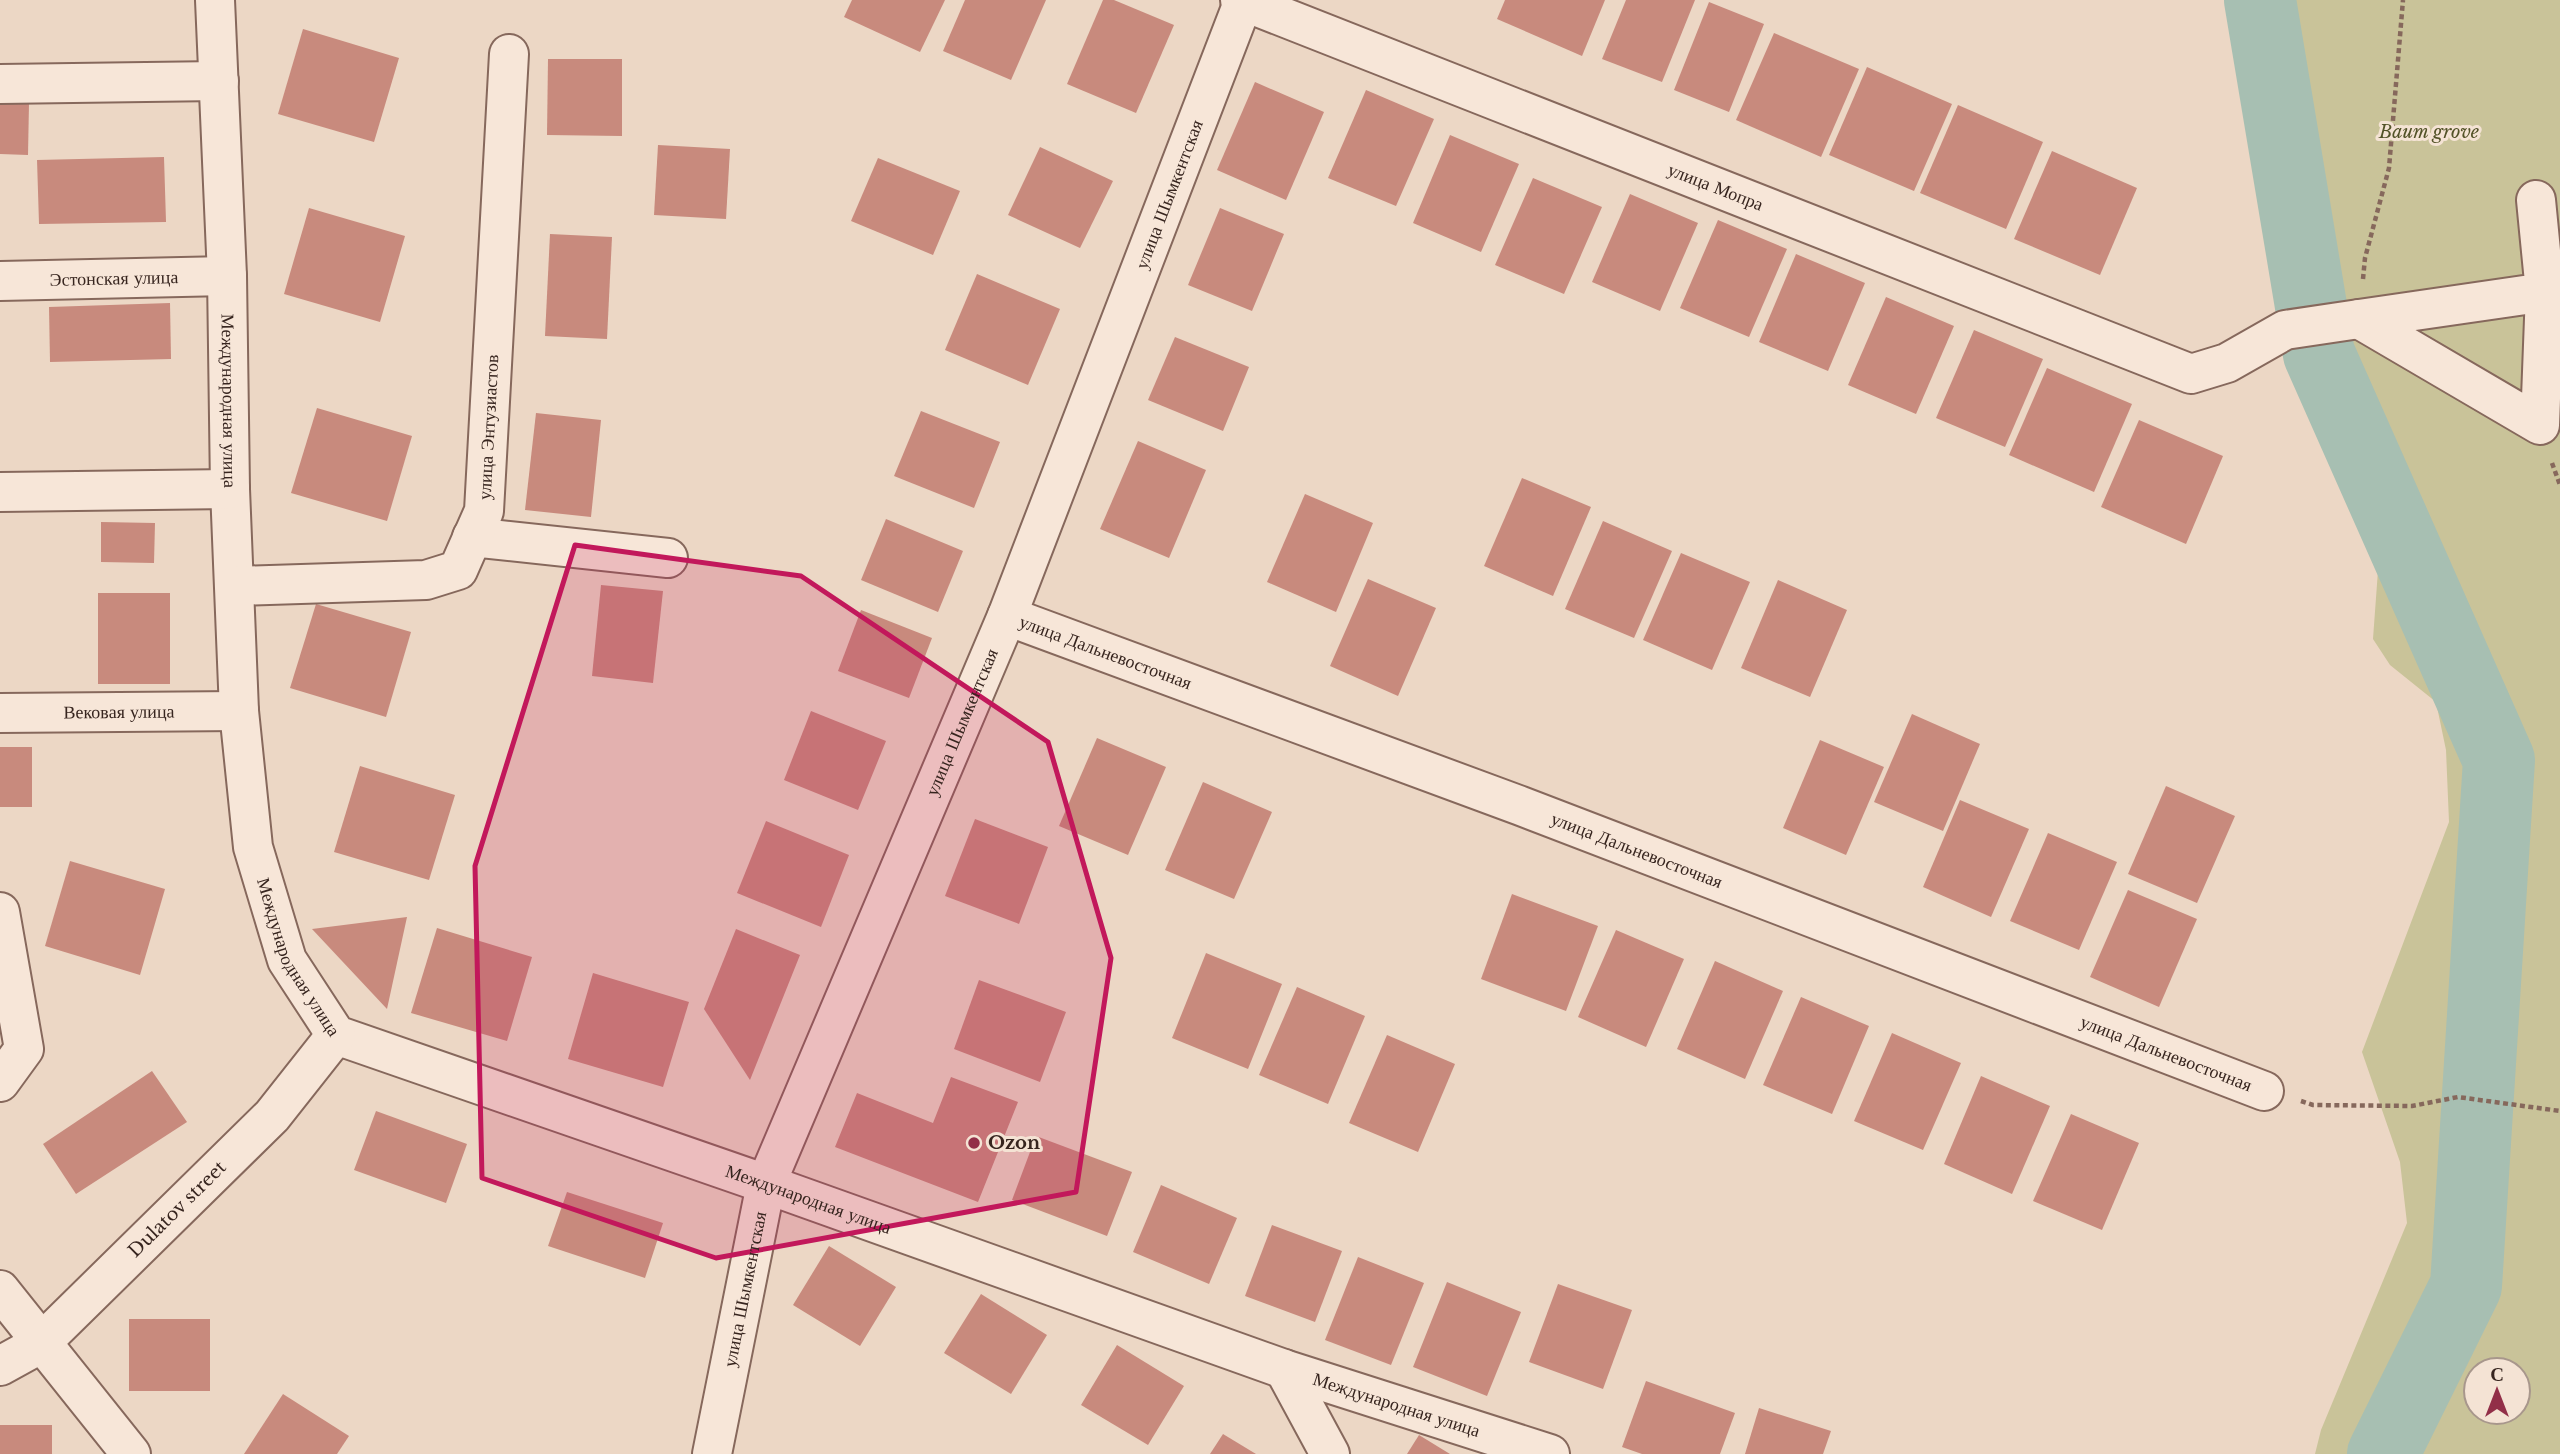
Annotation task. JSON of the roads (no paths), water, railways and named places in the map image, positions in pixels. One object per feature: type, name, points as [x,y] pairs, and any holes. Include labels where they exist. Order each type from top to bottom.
[{"type":"street","name":"Международная улица","points":[[215,0],[228,276],[230,489],[239,711],[253,846],[287,960],[336,1035],[766,1184],[1284,1369],[1550,1454]]},
{"type":"street","name":"улица Мопра","points":[[1243,0],[2191,374],[2227,363],[2285,330],[2359,318]]},
{"type":"street","name":"улица Шымкентская","points":[[712,1454],[766,1184],[1007,616],[1243,0]]},
{"type":"street","name":"улица Энтузиастов","points":[[235,586],[426,580],[458,570],[484,511],[509,54]]},
{"type":"street","points":[[0,84],[219,81]]},
{"type":"street","points":[[2359,318],[2540,425],[2545,292],[2536,200]]},
{"type":"street","name":"Эстонская улица","points":[[0,281],[228,276]]},
{"type":"street","points":[[2359,318],[2545,292]]},
{"type":"street","points":[[0,492],[230,489]]},
{"type":"street","points":[[472,537],[668,558]]},
{"type":"street","name":"улица Дальневосточная","points":[[1007,616],[1521,806],[2264,1091]]},
{"type":"street","name":"Вековая улица","points":[[0,713],[239,711]]},
{"type":"street","points":[[0,912],[24,1049],[0,1082]]},
{"type":"street","name":"Dulatov street","points":[[0,1366],[40,1344],[272,1116],[336,1035]]},
{"type":"street","points":[[0,1290],[40,1344],[131,1454]]},
{"type":"street","name":"Международная улица","points":[[1284,1369],[1330,1454]]},
{"type":"waterway","points":[[2260,0],[2319,354],[2499,760],[2466,1286],[2383,1454]]},
{"type":"place","name":"Ozon","points":[[974,1143]]},
{"type":"park label","name":"Baum grove","points":[[2429,132]]}]
